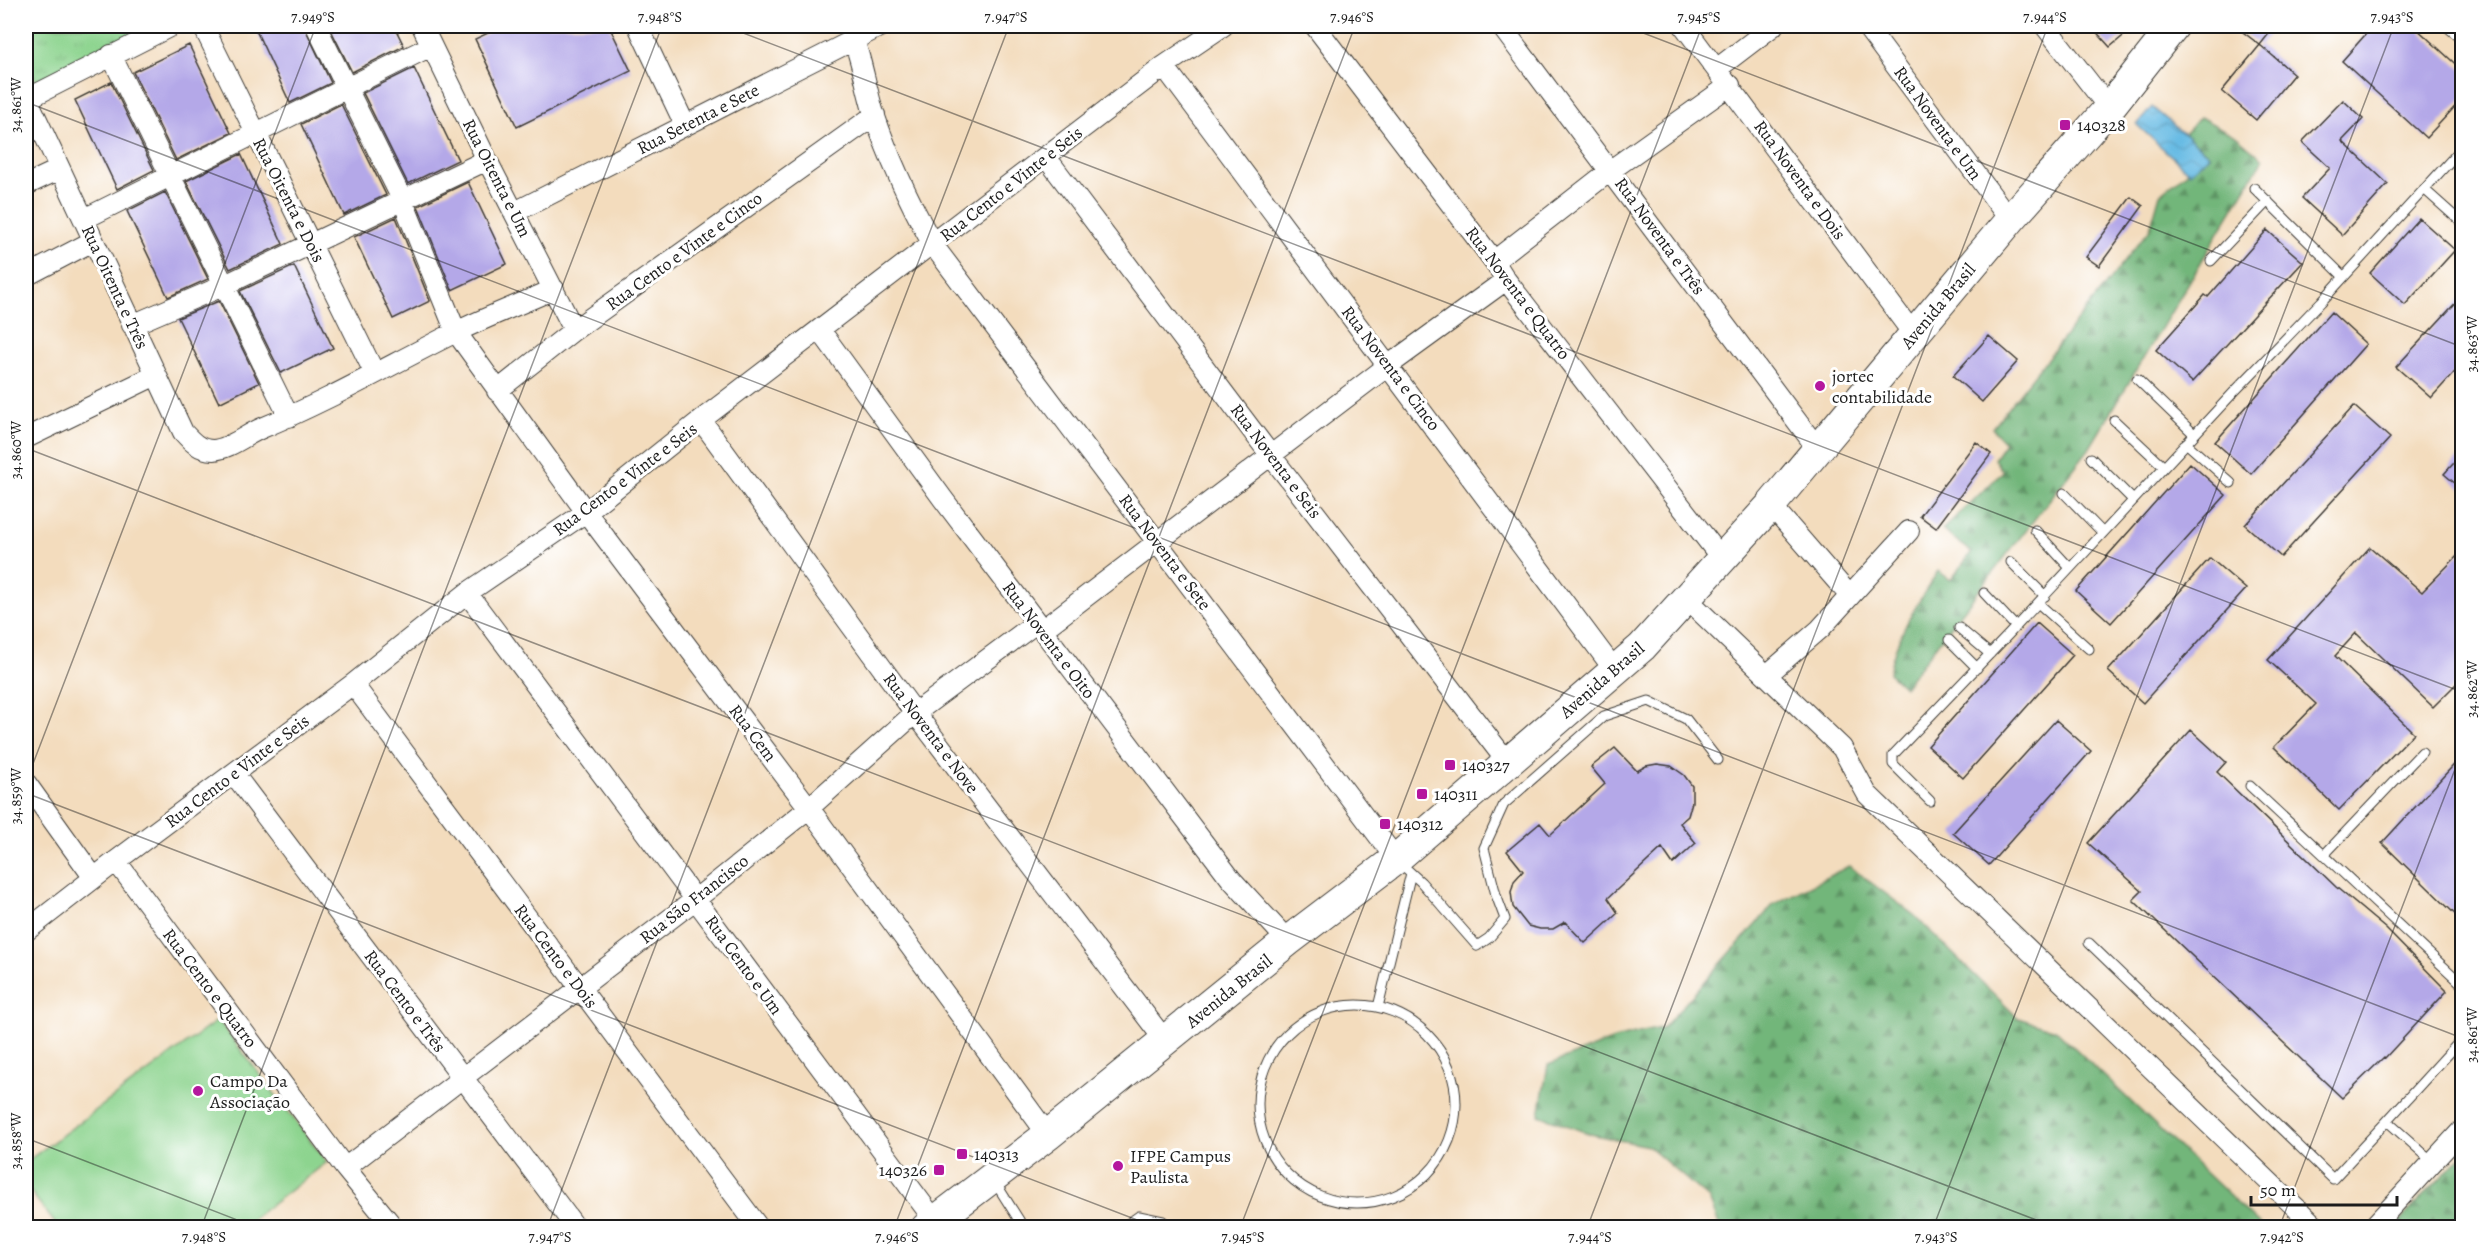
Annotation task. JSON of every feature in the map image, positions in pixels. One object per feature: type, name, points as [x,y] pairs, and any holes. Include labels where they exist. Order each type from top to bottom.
[{"type":"main road","name":"Avenida Brasil","points":[[931,1224],[1166,1042],[1288,941],[1404,866],[1509,763],[1616,672],[1687,599],[1771,505],[2010,220],[2109,108],[2174,26]]},
{"type":"street","points":[[26,98],[171,26]]},
{"type":"street","name":"Rua Oitenta e Dois","points":[[203,26],[375,374]]},
{"type":"street","name":"Rua Cem","points":[[316,26],[402,199],[456,332],[586,512],[810,808],[1048,1135]]},
{"type":"street","name":"Rua Oitenta e Um","points":[[422,26],[574,330]]},
{"type":"street","points":[[638,26],[685,125]]},
{"type":"street","name":"Rua Setenta e Sete","points":[[515,212],[685,125],[851,32],[881,26]]},
{"type":"street","name":"Rua Cento e Vinte e Seis","points":[[26,931],[353,684],[466,593],[586,512],[701,420],[933,245],[1164,66],[1224,26]]},
{"type":"street","name":"Rua Noventa e Quatro","points":[[1315,26],[1494,261],[1506,280],[1722,559]]},
{"type":"street","name":"Rua Noventa e Três","points":[[1501,26],[1817,448]]},
{"type":"street","name":"Rua Noventa e Dois","points":[[1684,26],[1718,68],[1914,335]]},
{"type":"street","points":[[1718,68],[1773,26]]},
{"type":"street","name":"Rua Noventa e Um","points":[[1866,26],[2010,220]]},
{"type":"street","points":[[2045,26],[2109,108]]},
{"type":"street","name":"Rua Noventa e Sete","points":[[851,32],[875,115],[909,200],[933,245],[1404,866]]},
{"type":"street","points":[[84,219],[431,46]]},
{"type":"street","points":[[111,55],[289,417],[456,332],[554,289]]},
{"type":"street","name":"Rua Noventa e Cinco","points":[[1164,66],[1616,672]]},
{"type":"street","points":[[1494,261],[1611,170],[1730,85]]},
{"type":"street","name":"Rua Oitenta e Três","points":[[26,98],[183,432],[193,444],[212,450],[226,446],[289,417]]},
{"type":"street","name":"Rua Cento e Vinte e Cinco","points":[[497,391],[574,330],[875,115]]},
{"type":"street","name":"Rua Noventa e Seis","points":[[1046,157],[1272,457],[1509,763]]},
{"type":"street","points":[[132,325],[225,285],[487,160]]},
{"type":"street","points":[[26,185],[60,169]]},
{"type":"street","points":[[26,276],[93,241]]},
{"type":"street","name":"Rua São Francisco","points":[[345,1167],[464,1078],[810,808],[915,713],[1157,542],[1272,457],[1389,365],[1506,280]]},
{"type":"street","name":"Rua Noventa e Oito","points":[[820,330],[1039,626],[1231,879],[1288,941]]},
{"type":"street","points":[[26,438],[156,375]]},
{"type":"street","name":"Rua Noventa e Nove","points":[[701,420],[915,713],[1166,1042]]},
{"type":"street","points":[[1771,505],[1850,596]]},
{"type":"street","points":[[1767,675],[1820,629],[1909,531]]},
{"type":"street","name":"Rua Cento e Um","points":[[466,593],[696,898],[931,1224]]},
{"type":"street","points":[[1687,599],[1842,748],[1868,794],[2318,1227]]},
{"type":"street","name":"Rua Cento e Dois","points":[[353,684],[759,1227]]},
{"type":"street","name":"Rua Cento e Três","points":[[234,774],[576,1227]]},
{"type":"street","points":[[26,783],[94,878]]},
{"type":"street","name":"Rua Cento e Quatro","points":[[116,861],[345,1167],[394,1227]]},
{"type":"street","points":[[2372,1227],[2463,1130]]},
{"type":"lane","points":[[2446,26],[2463,39]]},
{"type":"lane","points":[[1930,801],[1893,764],[1893,756],[2463,148]]},
{"type":"lane","points":[[2254,188],[2344,277]]},
{"type":"lane","points":[[2424,189],[2463,223]]},
{"type":"lane","points":[[2211,261],[2268,201]]},
{"type":"lane","points":[[2137,379],[2194,435]]},
{"type":"lane","points":[[2114,420],[2164,467]]},
{"type":"lane","points":[[2186,443],[2232,483]]},
{"type":"lane","points":[[2091,458],[2133,500]]},
{"type":"lane","points":[[2064,493],[2103,532]]},
{"type":"lane","points":[[2035,530],[2070,568]]},
{"type":"lane","points":[[2011,562],[2041,599],[2089,649]]},
{"type":"lane","points":[[1983,593],[2016,627]]},
{"type":"lane","points":[[1959,628],[1990,654]]},
{"type":"lane","points":[[1949,640],[1977,668]]},
{"type":"lane","points":[[1404,866],[1478,946],[1490,938],[1505,919],[1496,895],[1485,848],[1504,804],[1604,716],[1649,700],[1686,719],[1718,760]]},
{"type":"lane","points":[[2324,855],[2422,752]]},
{"type":"lane","points":[[2250,786],[2463,984]]},
{"type":"lane","points":[[1378,1007],[1404,866]]},
{"type":"lane","points":[[2089,943],[2334,1179],[2463,1039]]},
{"type":"lane","points":[[1347,1005],[1378,1007],[1409,1019],[1434,1041],[1450,1070],[1456,1103],[1450,1136],[1434,1166],[1410,1188],[1379,1201],[1346,1203],[1315,1195],[1288,1177],[1269,1151],[1258,1120],[1259,1088],[1269,1058],[1288,1032],[1297,1025],[1315,1013],[1347,1005]]},
{"type":"lane","points":[[2387,1121],[2433,1161]]},
{"type":"lane","points":[[992,1178],[1024,1227]]},
{"type":"lane","points":[[1122,1227],[1139,1216],[1163,1221],[1169,1227]]},
{"type":"green space","points":[[26,26],[154,26],[37,84],[26,59]]},
{"type":"green space","points":[[2200,117],[2237,137],[2263,159],[2089,449],[1904,687],[1889,673],[1897,646],[1909,620],[1938,571],[1951,580],[1972,552],[1942,530],[2003,472],[1994,459],[2005,443],[1992,428],[2150,229],[2160,194],[2209,155],[2184,134]]},
{"type":"green space","points":[[1849,866],[1914,915],[2018,1018],[2056,1030],[2262,1227],[1720,1227],[1709,1199],[1648,1146],[1590,1134],[1539,1115],[1548,1065],[1614,1039],[1664,1027],[1774,904]]},
{"type":"green space","name":"Campo Da Associação","points":[[218,1020],[327,1162],[242,1227],[58,1227],[26,1186],[26,1162]]},
{"type":"green space","points":[[2462,1155],[2462,1227],[2394,1227]]},
{"type":"water","points":[[2152,107],[2209,155],[2190,173],[2137,125]]},
{"type":"building","points":[[254,26],[304,26],[331,83],[290,103]]},
{"type":"building","points":[[329,26],[394,26],[404,46],[352,72]]},
{"type":"building","points":[[503,26],[609,26],[631,71],[517,127],[475,39]]},
{"type":"building","points":[[2091,26],[2135,26],[2110,47]]},
{"type":"building","points":[[2235,26],[2275,26],[2260,45]]},
{"type":"building","points":[[2373,26],[2414,26],[2463,71],[2463,98],[2426,138],[2342,61]]},
{"type":"building","points":[[189,45],[231,133],[176,160],[133,72]]},
{"type":"building","points":[[2260,45],[2294,74],[2256,120],[2222,91]]},
{"type":"building","points":[[414,68],[458,160],[408,184],[363,93]]},
{"type":"building","points":[[111,82],[154,170],[117,189],[75,100]]},
{"type":"building","points":[[2343,100],[2363,119],[2342,141],[2388,184],[2342,235],[2302,198],[2330,168],[2302,142]]},
{"type":"building","points":[[341,104],[386,195],[344,215],[301,124]]},
{"type":"building","points":[[241,154],[283,244],[230,269],[186,181]]},
{"type":"building","points":[[468,182],[507,264],[452,290],[418,206]]},
{"type":"building","points":[[165,192],[208,279],[168,297],[127,211]]},
{"type":"building","points":[[2131,197],[2143,206],[2099,266],[2086,257]]},
{"type":"building","points":[[396,217],[430,301],[393,319],[354,237]]},
{"type":"building","points":[[2419,218],[2455,250],[2405,305],[2370,273]]},
{"type":"building","points":[[2267,230],[2303,262],[2192,382],[2156,350],[2205,295],[2208,297]]},
{"type":"building","points":[[294,266],[333,348],[281,373],[240,291]]},
{"type":"building","points":[[2463,295],[2463,363],[2431,398],[2396,367]]},
{"type":"building","points":[[219,301],[259,383],[219,403],[178,318]]},
{"type":"building","points":[[2331,312],[2366,344],[2251,474],[2215,442]]},
{"type":"building","points":[[1989,336],[2018,361],[1982,402],[1953,376]]},
{"type":"building","points":[[2354,406],[2390,438],[2281,557],[2245,525]]},
{"type":"building","points":[[1976,442],[1991,454],[1936,528],[1920,516]]},
{"type":"building","points":[[2463,453],[2463,490],[2444,474]]},
{"type":"building","points":[[2190,463],[2226,495],[2111,623],[2076,591]]},
{"type":"building","points":[[2370,547],[2422,592],[2463,550],[2463,677],[2433,707],[2356,633],[2335,656],[2414,733],[2339,810],[2274,747],[2316,704],[2268,660]]},
{"type":"building","points":[[2210,558],[2246,589],[2143,703],[2108,671]]},
{"type":"building","points":[[2037,623],[2073,655],[1963,778],[1928,746]]},
{"type":"building","points":[[2056,720],[2091,751],[1989,865],[1953,833]]},
{"type":"building","points":[[2191,730],[2226,762],[2217,772],[2336,887],[2386,929],[2447,991],[2385,1058],[2342,1098],[2133,900],[2142,891],[2088,843]]},
{"type":"building","points":[[1615,748],[1637,771],[1657,764],[1671,766],[1684,775],[1692,786],[1692,802],[1688,816],[1680,823],[1696,843],[1673,864],[1662,848],[1608,898],[1618,913],[1585,943],[1565,922],[1553,929],[1528,926],[1513,907],[1511,892],[1514,881],[1523,871],[1507,851],[1540,823],[1550,835],[1605,784],[1591,767]]},
{"type":"building","points":[[2463,755],[2463,922],[2382,843]]},
{"type":"place","name":"140328","points":[[2065,125]]},
{"type":"place","name":"jortec contabilidade","points":[[1820,386]]},
{"type":"place","name":"140327","points":[[1450,765]]},
{"type":"place","name":"140311","points":[[1422,794]]},
{"type":"place","name":"140312","points":[[1385,824]]},
{"type":"place","name":"Campo Da Associação","points":[[198,1091]]},
{"type":"place","name":"140313","points":[[962,1154]]},
{"type":"place","name":"IFPE Campus Paulista","points":[[1118,1166]]},
{"type":"place","name":"140326","points":[[939,1170]]}]
